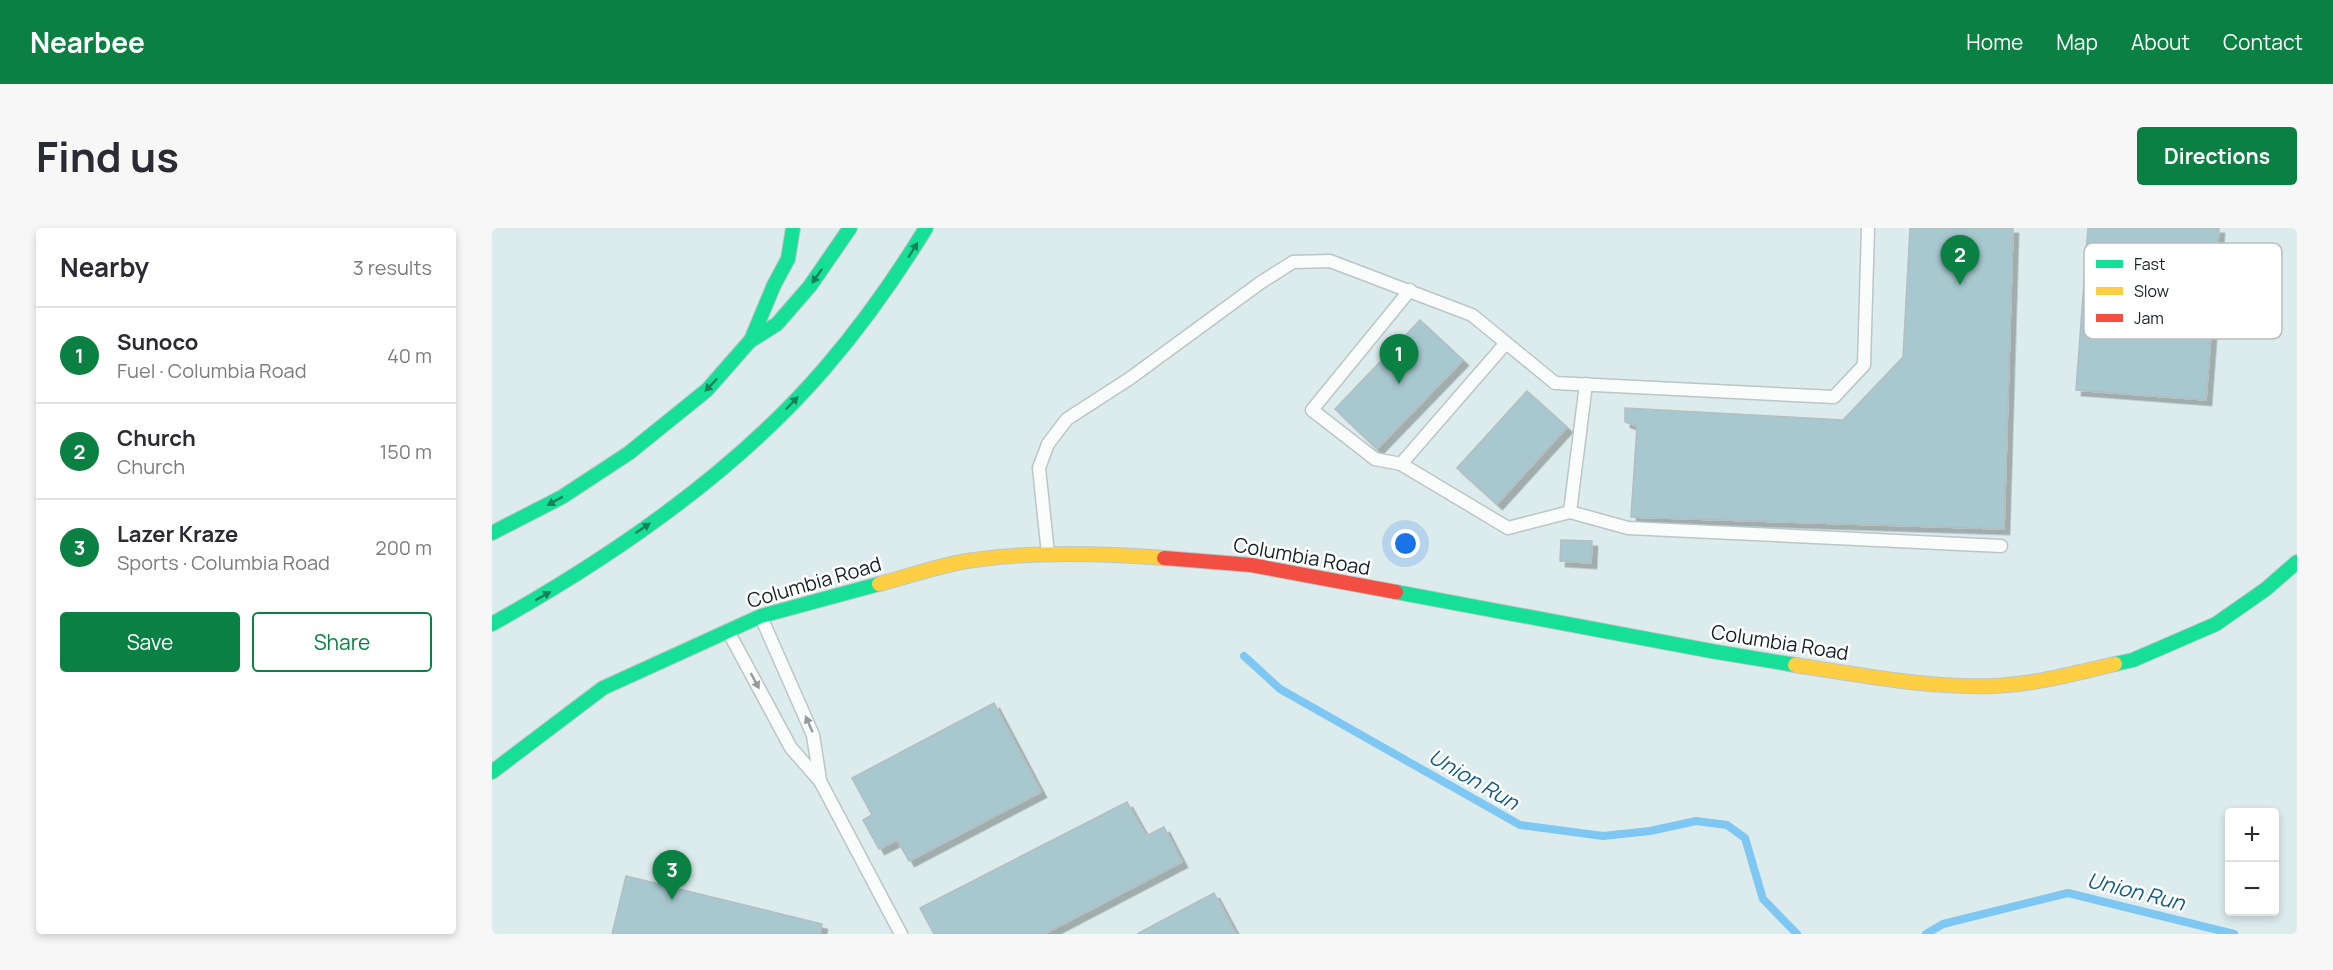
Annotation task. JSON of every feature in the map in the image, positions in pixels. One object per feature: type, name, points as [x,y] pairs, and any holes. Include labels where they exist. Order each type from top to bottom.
[{"type":"main road","points":[[750,342],[774,285],[788,259],[793,228]]},
{"type":"main road","points":[[492,533],[562,497],[629,453],[707,390],[750,342],[777,324],[810,286],[850,228]]},
{"type":"main road","points":[[492,624],[558,587],[652,522],[735,458],[825,368],[892,283],[926,228]]},
{"type":"main road","name":"Columbia Road","points":[[492,772],[603,688],[727,630],[761,616],[826,597],[973,560],[1048,555],[1116,554],[1251,565],[1711,651],[1893,680],[1993,686],[2057,677],[2133,660],[2216,624],[2266,589],[2297,562]]},
{"type":"lane","points":[[1048,555],[1039,468],[1048,444],[1067,419],[1129,379],[1260,283],[1293,262],[1330,261],[1472,315],[1555,383],[1834,398],[1864,365],[1868,228]]},
{"type":"lane","points":[[1410,291],[1312,410],[1375,459],[1401,464],[1508,528],[1570,512],[1628,528],[2001,546]]},
{"type":"lane","points":[[1401,464],[1506,343]]},
{"type":"lane","points":[[1570,512],[1586,384]]},
{"type":"lane","points":[[761,616],[813,735],[820,781]]},
{"type":"lane","points":[[727,630],[791,748],[820,781],[901,934]]},
{"type":"building","points":[[1910,228],[2013,228],[2004,529],[1631,517],[1637,426],[1625,422],[1625,408],[1843,420],[1903,357]]},
{"type":"building","points":[[2088,228],[2219,228],[2218,243],[2087,243]]},
{"type":"building","points":[[2084,282],[2084,339],[2211,339],[2206,400],[2076,390]]},
{"type":"building","points":[[1420,320],[1463,360],[1377,449],[1335,409]]},
{"type":"building","points":[[1527,391],[1567,427],[1497,504],[1457,468]]},
{"type":"building","points":[[1561,540],[1592,541],[1591,563],[1560,561]]},
{"type":"building","points":[[994,703],[1041,792],[909,861],[897,840],[879,849],[863,820],[872,815],[852,778]]},
{"type":"building","points":[[1127,802],[1146,836],[1164,827],[1182,862],[1044,934],[934,934],[920,908]]},
{"type":"building","points":[[626,876],[822,924],[820,934],[612,934]]},
{"type":"building","points":[[1214,893],[1236,934],[1137,934]]},
{"type":"waterway","name":"Union Run","points":[[1244,656],[1280,689],[1520,825],[1603,836],[1650,831],[1696,821],[1727,825],[1745,838],[1763,899],[1797,934]]},
{"type":"waterway","name":"Union Run","points":[[1926,934],[1943,924],[2068,893],[2234,934]]},
{"type":"traffic: fast","points":[[751,340],[774,285],[788,259],[793,228]]},
{"type":"traffic: fast","points":[[492,533],[562,497],[629,453],[707,390],[750,341],[777,324],[810,286],[850,228]]},
{"type":"traffic: fast","points":[[492,624],[626,541],[670,510],[752,443],[790,406],[853,334],[926,228]]},
{"type":"traffic: fast","points":[[2115,664],[2133,660],[2216,624],[2266,589],[2297,562]]},
{"type":"traffic: fast","points":[[492,772],[603,688],[761,616],[879,584]]},
{"type":"traffic: fast","points":[[1396,592],[1795,665]]},
{"type":"traffic: slow","points":[[879,584],[950,564],[997,557],[1069,554],[1164,558]]},
{"type":"traffic: slow","points":[[1795,665],[1893,680],[1943,685],[1992,686],[2054,678],[2115,664]]},
{"type":"traffic: jam","points":[[1164,558],[1251,565],[1396,592]]},
{"type":"place","name":"Church","points":[[1960,285]]},
{"type":"place","name":"Sunoco","points":[[1399,384]]},
{"type":"place","name":"Lazer Kraze","points":[[672,900]]}]
